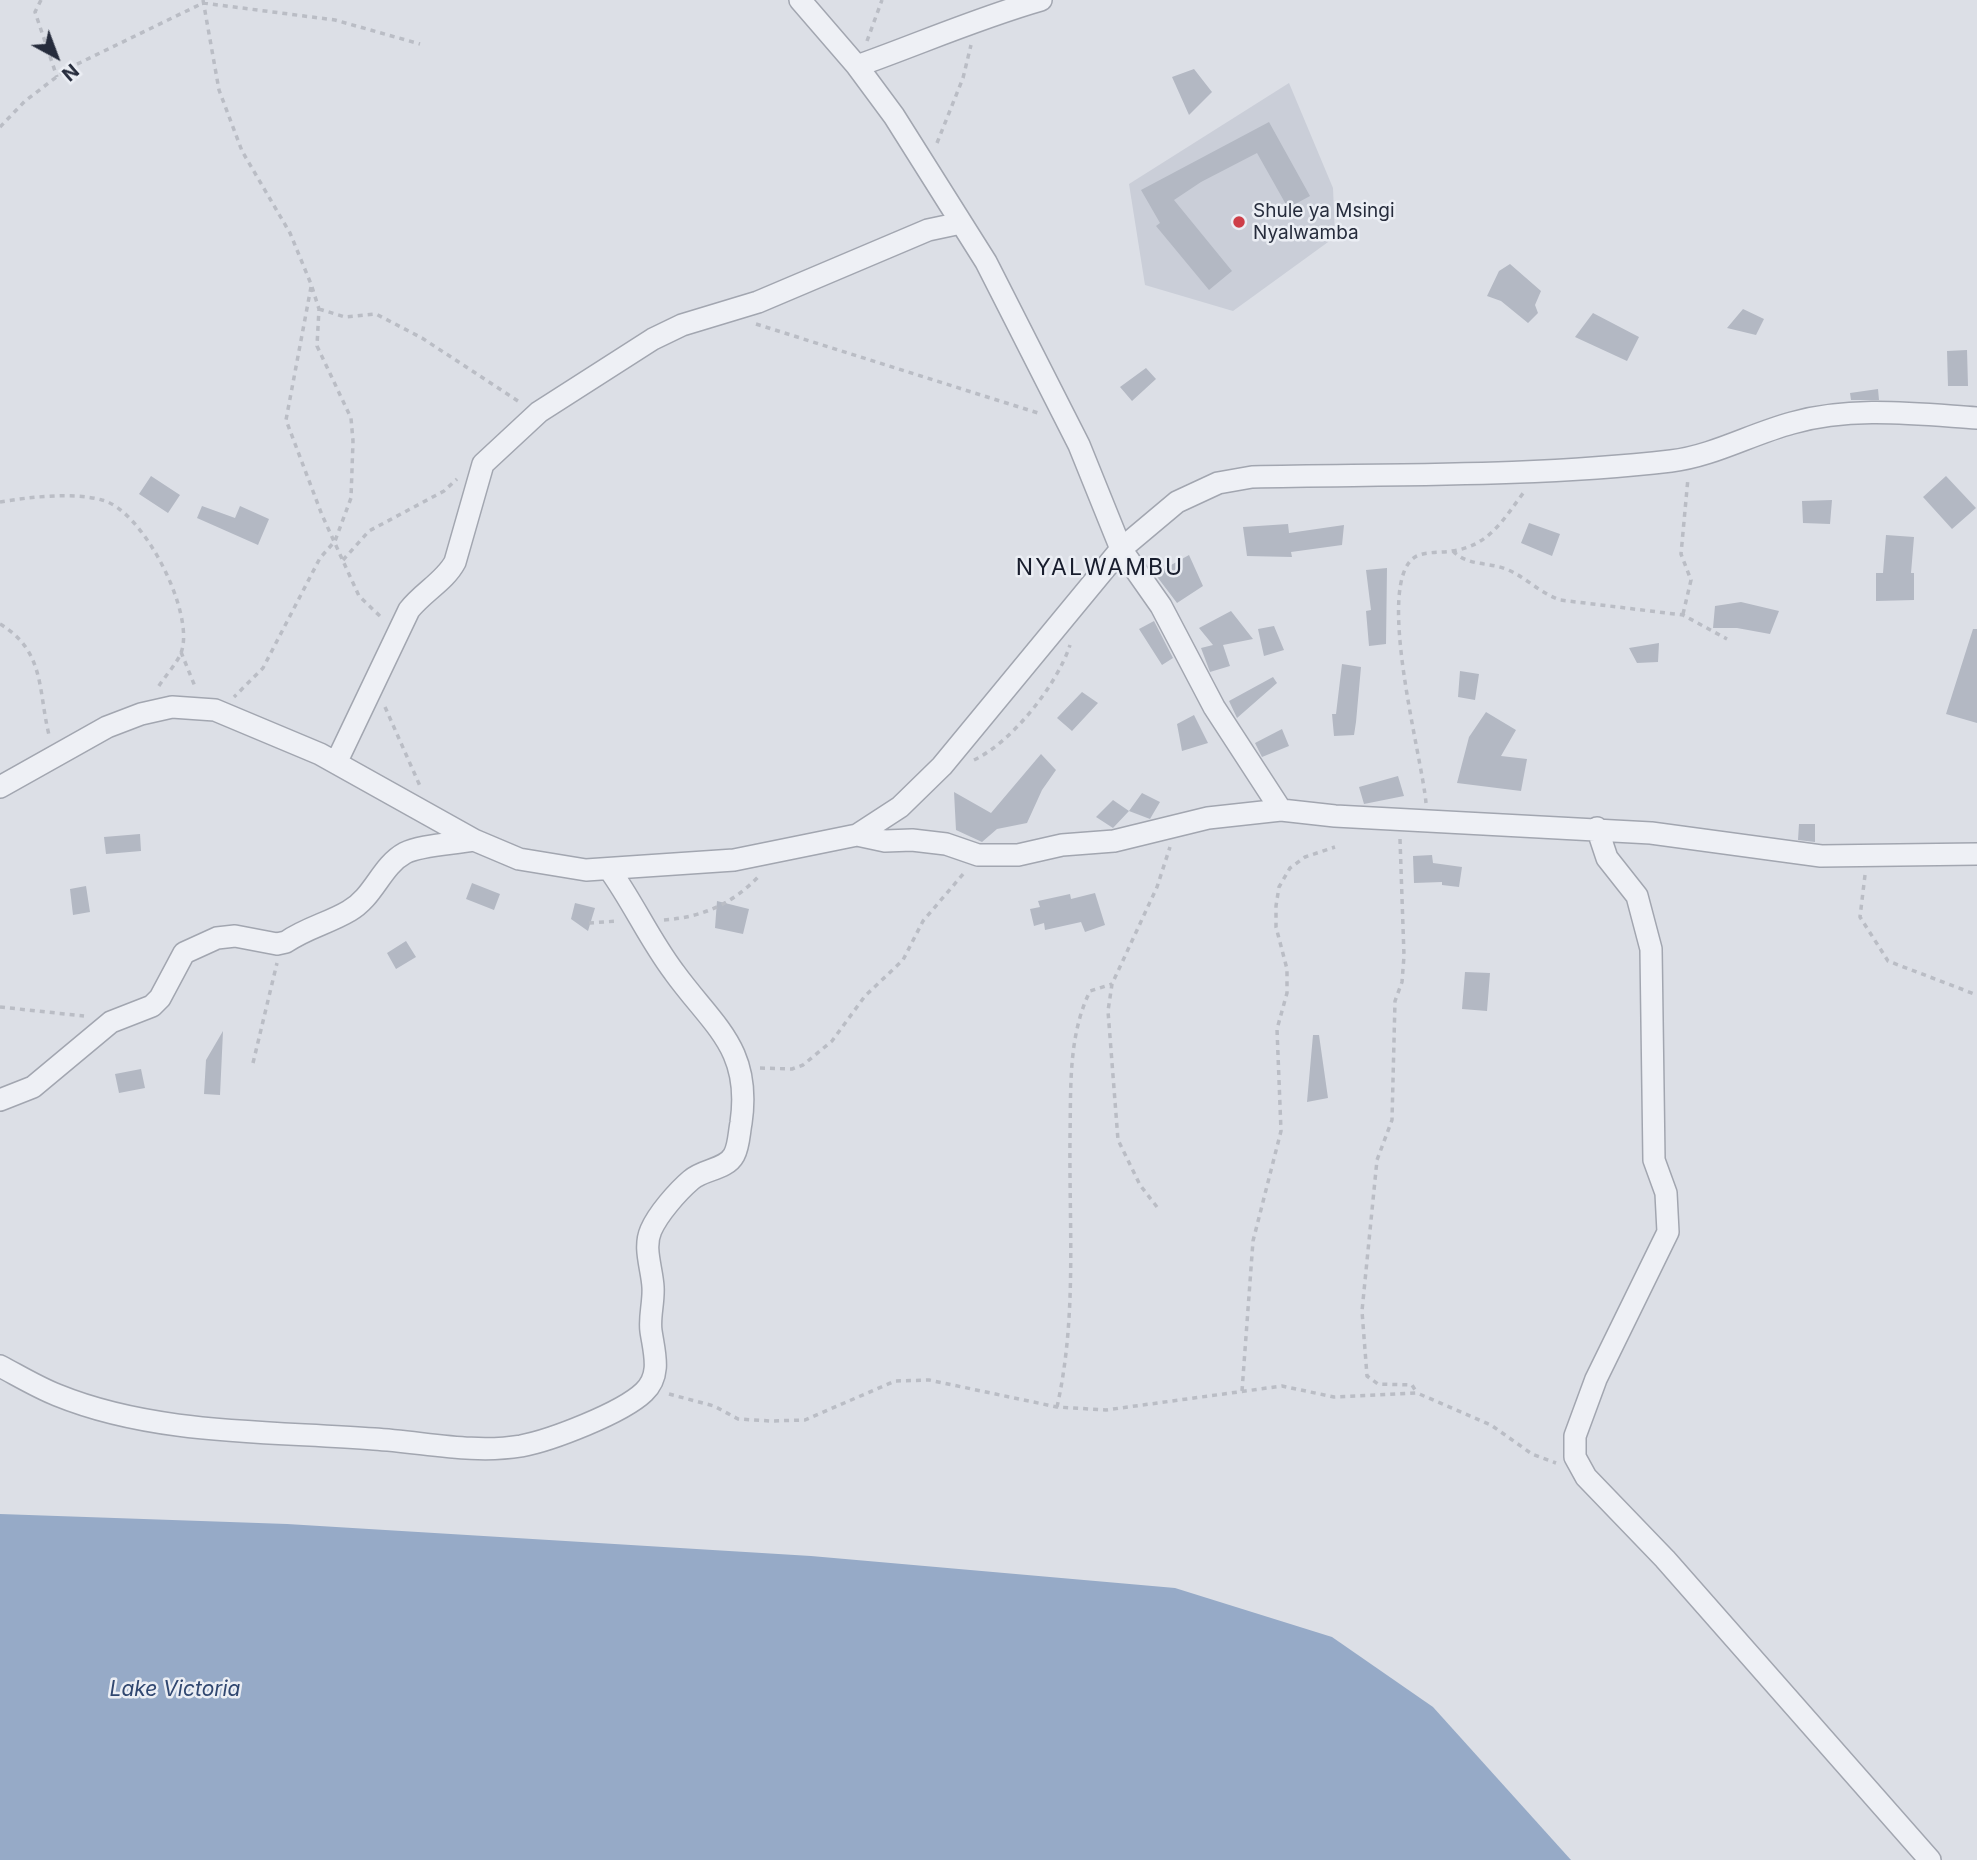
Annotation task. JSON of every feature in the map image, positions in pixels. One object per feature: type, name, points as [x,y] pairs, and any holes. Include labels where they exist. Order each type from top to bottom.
[{"type":"street","points":[[800,0],[858,66],[927,166],[986,262],[1067,421],[1121,549],[1161,606],[1214,707],[1281,810]]},
{"type":"street","points":[[858,66],[933,39],[980,18],[1041,0]]},
{"type":"street","points":[[336,764],[398,633],[421,595],[449,574],[455,562],[483,464],[539,412],[653,339],[682,326],[758,302],[928,230],[961,223]]},
{"type":"street","points":[[0,787],[107,727],[141,714],[172,708],[211,710],[267,729],[474,840],[519,859],[586,870],[734,860],[857,835],[900,807],[942,766],[1121,549],[1177,502],[1218,483],[1252,477],[1539,470],[1690,458],[1793,422],[1824,417],[1881,412],[1977,418]]},
{"type":"street","points":[[857,835],[885,841],[912,839],[946,844],[978,855],[1018,855],[1062,845],[1114,841],[1174,825],[1281,810],[1597,828],[1821,856],[1977,855]]},
{"type":"street","points":[[1597,828],[1606,858],[1637,896],[1651,949],[1654,1160],[1666,1193],[1668,1232],[1612,1342],[1575,1436],[1575,1458],[1584,1474],[1665,1559],[1930,1860]]},
{"type":"street","points":[[0,1100],[33,1087],[111,1023],[152,1006],[160,998],[184,953],[197,946],[234,936],[277,944],[286,942],[362,902],[390,865],[403,853],[420,846],[442,847],[474,840]]},
{"type":"street","points":[[0,1366],[58,1396],[148,1420],[256,1432],[487,1449],[522,1446],[558,1436],[602,1416],[646,1391],[652,1380],[657,1357],[651,1328],[653,1287],[647,1240],[653,1226],[692,1179],[726,1164],[734,1156],[743,1105],[739,1068],[730,1042],[673,971],[643,920],[608,869]]},
{"type":"path","points":[[41,0],[34,12],[57,77]]},
{"type":"path","points":[[858,66],[882,0]]},
{"type":"path","points":[[0,502],[32,497],[103,500],[133,519],[154,549],[175,593],[183,634],[181,652],[187,672],[211,710],[248,686],[263,668],[320,558],[335,541],[351,498],[351,418],[317,345],[319,309],[311,284],[290,233],[242,151],[219,90],[203,2]]},
{"type":"path","points":[[0,127],[25,101],[57,77],[203,2],[335,20],[420,44]]},
{"type":"path","points":[[927,166],[963,78],[967,56],[978,36]]},
{"type":"path","points":[[311,284],[286,420],[359,596],[398,633]]},
{"type":"path","points":[[319,309],[345,317],[376,314],[422,338],[500,391],[539,412]]},
{"type":"path","points":[[724,312],[887,368],[1067,421]]},
{"type":"path","points":[[1683,615],[1691,580],[1681,554],[1690,458]]},
{"type":"path","points":[[344,560],[369,531],[444,491],[483,464]]},
{"type":"path","points":[[1427,820],[1398,626],[1397,592],[1404,570],[1415,557],[1475,546],[1489,537],[1539,470]]},
{"type":"path","points":[[1453,551],[1460,558],[1504,568],[1520,575],[1540,593],[1560,600],[1683,615],[1727,639]]},
{"type":"path","points":[[0,624],[19,635],[30,654],[39,676],[54,755]]},
{"type":"path","points":[[141,714],[181,652]]},
{"type":"path","points":[[371,688],[386,709],[398,732],[408,765],[441,822]]},
{"type":"path","points":[[1399,818],[1404,956],[1402,982],[1395,1001],[1392,1120],[1377,1160],[1362,1311],[1367,1376],[1378,1384],[1412,1385],[1417,1393]]},
{"type":"path","points":[[1157,1207],[1140,1185],[1118,1140],[1108,1011],[1112,984],[1157,887],[1168,856],[1174,825]]},
{"type":"path","points":[[1242,1391],[1253,1241],[1281,1131],[1277,1029],[1287,993],[1287,969],[1276,927],[1277,897],[1290,868],[1305,857],[1335,847]]},
{"type":"path","points":[[589,923],[681,918],[706,913],[744,891],[785,849]]},
{"type":"path","points":[[739,1068],[792,1069],[803,1065],[832,1041],[864,996],[903,960],[923,921],[978,855]]},
{"type":"path","points":[[1866,855],[1860,917],[1888,961],[1977,995]]},
{"type":"path","points":[[253,1063],[278,960],[286,942]]},
{"type":"path","points":[[1057,1407],[1066,1366],[1072,1288],[1069,1233],[1069,1080],[1082,1008],[1090,991],[1097,986],[1112,984]]},
{"type":"path","points":[[0,1007],[18,1011],[53,1010],[111,1023]]},
{"type":"path","points":[[646,1391],[683,1395],[738,1419],[771,1421],[805,1420],[895,1381],[929,1380],[1057,1407],[1106,1410],[1282,1386],[1334,1397],[1417,1393],[1490,1425],[1532,1454],[1584,1474]]},
{"type":"shaded area","points":[[1289,83],[1333,188],[1335,237],[1233,311],[1145,285],[1129,184]]},
{"type":"water","name":"Lake Victoria","points":[[0,1514],[287,1524],[811,1556],[1175,1588],[1332,1637],[1433,1707],[1571,1860],[0,1860]]},
{"type":"building","points":[[1194,69],[1212,92],[1189,115],[1172,77]]},
{"type":"building","points":[[1269,122],[1310,196],[1288,208],[1257,153],[1201,182],[1174,200],[1232,271],[1209,290],[1156,226],[1160,223],[1141,190]]},
{"type":"building","points":[[1510,264],[1541,291],[1535,305],[1538,313],[1528,323],[1501,301],[1487,296],[1499,271]]},
{"type":"building","points":[[1743,309],[1764,319],[1756,335],[1727,328]]},
{"type":"building","points":[[1593,313],[1639,337],[1627,361],[1575,337]]},
{"type":"building","points":[[1967,350],[1968,386],[1948,386],[1947,351]]},
{"type":"building","points":[[1146,368],[1156,379],[1132,401],[1120,387]]},
{"type":"building","points":[[1878,389],[1879,400],[1851,400],[1850,393]]},
{"type":"building","points":[[151,476],[180,495],[168,513],[139,494]]},
{"type":"building","points":[[1946,476],[1976,508],[1952,529],[1923,497]]},
{"type":"building","points":[[1832,500],[1830,524],[1803,523],[1802,501]]},
{"type":"building","points":[[202,506],[235,518],[240,506],[269,519],[258,545],[197,518]]},
{"type":"building","points":[[1529,523],[1560,534],[1552,556],[1521,543]]},
{"type":"building","points":[[1288,524],[1289,533],[1344,525],[1342,545],[1291,552],[1292,557],[1247,556],[1243,527]]},
{"type":"building","points":[[1886,535],[1914,537],[1911,573],[1914,573],[1914,600],[1876,601],[1876,573],[1883,573]]},
{"type":"building","points":[[1189,555],[1203,586],[1177,603],[1155,574]]},
{"type":"building","points":[[1387,568],[1386,644],[1369,646],[1366,611],[1371,610],[1366,570]]},
{"type":"building","points":[[1741,602],[1779,611],[1770,634],[1737,628],[1713,628],[1715,606]]},
{"type":"building","points":[[1231,611],[1253,639],[1223,645],[1230,666],[1210,672],[1201,648],[1213,645],[1199,628]]},
{"type":"building","points":[[1154,621],[1173,658],[1162,665],[1139,629]]},
{"type":"building","points":[[1274,626],[1284,650],[1264,656],[1258,629]]},
{"type":"building","points":[[1973,629],[1977,629],[1977,723],[1946,714]]},
{"type":"building","points":[[1659,643],[1658,662],[1637,663],[1629,648]]},
{"type":"building","points":[[1342,664],[1361,667],[1356,722],[1354,735],[1334,736],[1332,714],[1336,714]]},
{"type":"building","points":[[1460,671],[1479,674],[1475,700],[1458,697]]},
{"type":"building","points":[[1273,677],[1277,683],[1237,718],[1229,701]]},
{"type":"building","points":[[1082,692],[1098,703],[1072,731],[1057,718]]},
{"type":"building","points":[[1486,712],[1516,730],[1501,756],[1527,759],[1521,791],[1457,783],[1469,737]]},
{"type":"building","points":[[1194,715],[1208,743],[1182,751],[1177,724]]},
{"type":"building","points":[[1282,729],[1289,746],[1262,757],[1255,743]]},
{"type":"building","points":[[1041,754],[1056,770],[1042,790],[1027,823],[997,829],[982,842],[956,830],[954,792],[991,813]]},
{"type":"building","points":[[1398,776],[1404,796],[1364,804],[1359,787]]},
{"type":"building","points":[[1142,793],[1160,802],[1150,819],[1129,811]]},
{"type":"building","points":[[1113,800],[1129,811],[1113,828],[1096,817]]},
{"type":"building","points":[[1799,824],[1815,824],[1815,842],[1798,840]]},
{"type":"building","points":[[140,834],[141,851],[106,854],[104,837]]},
{"type":"building","points":[[1432,855],[1433,863],[1462,867],[1459,887],[1442,885],[1442,882],[1414,883],[1413,856]]},
{"type":"building","points":[[472,883],[500,894],[494,910],[466,899]]},
{"type":"building","points":[[86,886],[90,912],[73,915],[70,889]]},
{"type":"building","points":[[1095,893],[1105,925],[1085,932],[1081,922],[1045,930],[1044,923],[1034,926],[1030,909],[1040,907],[1038,901],[1070,894],[1071,899]]},
{"type":"building","points":[[717,901],[749,909],[743,934],[715,928]]},
{"type":"building","points":[[575,903],[595,908],[588,931],[571,919]]},
{"type":"building","points":[[406,941],[416,957],[396,969],[387,953]]},
{"type":"building","points":[[1465,972],[1490,973],[1487,1011],[1462,1009]]},
{"type":"building","points":[[223,1031],[220,1095],[204,1094],[206,1060]]},
{"type":"building","points":[[1313,1035],[1319,1035],[1328,1098],[1307,1102]]},
{"type":"building","points":[[141,1069],[145,1088],[119,1093],[115,1074]]},
{"type":"place","name":"Shule ya Msingi Nyalwamba","points":[[1239,222]]},
{"type":"district","name":"NYALWAMBU","points":[[1100,568]]}]
